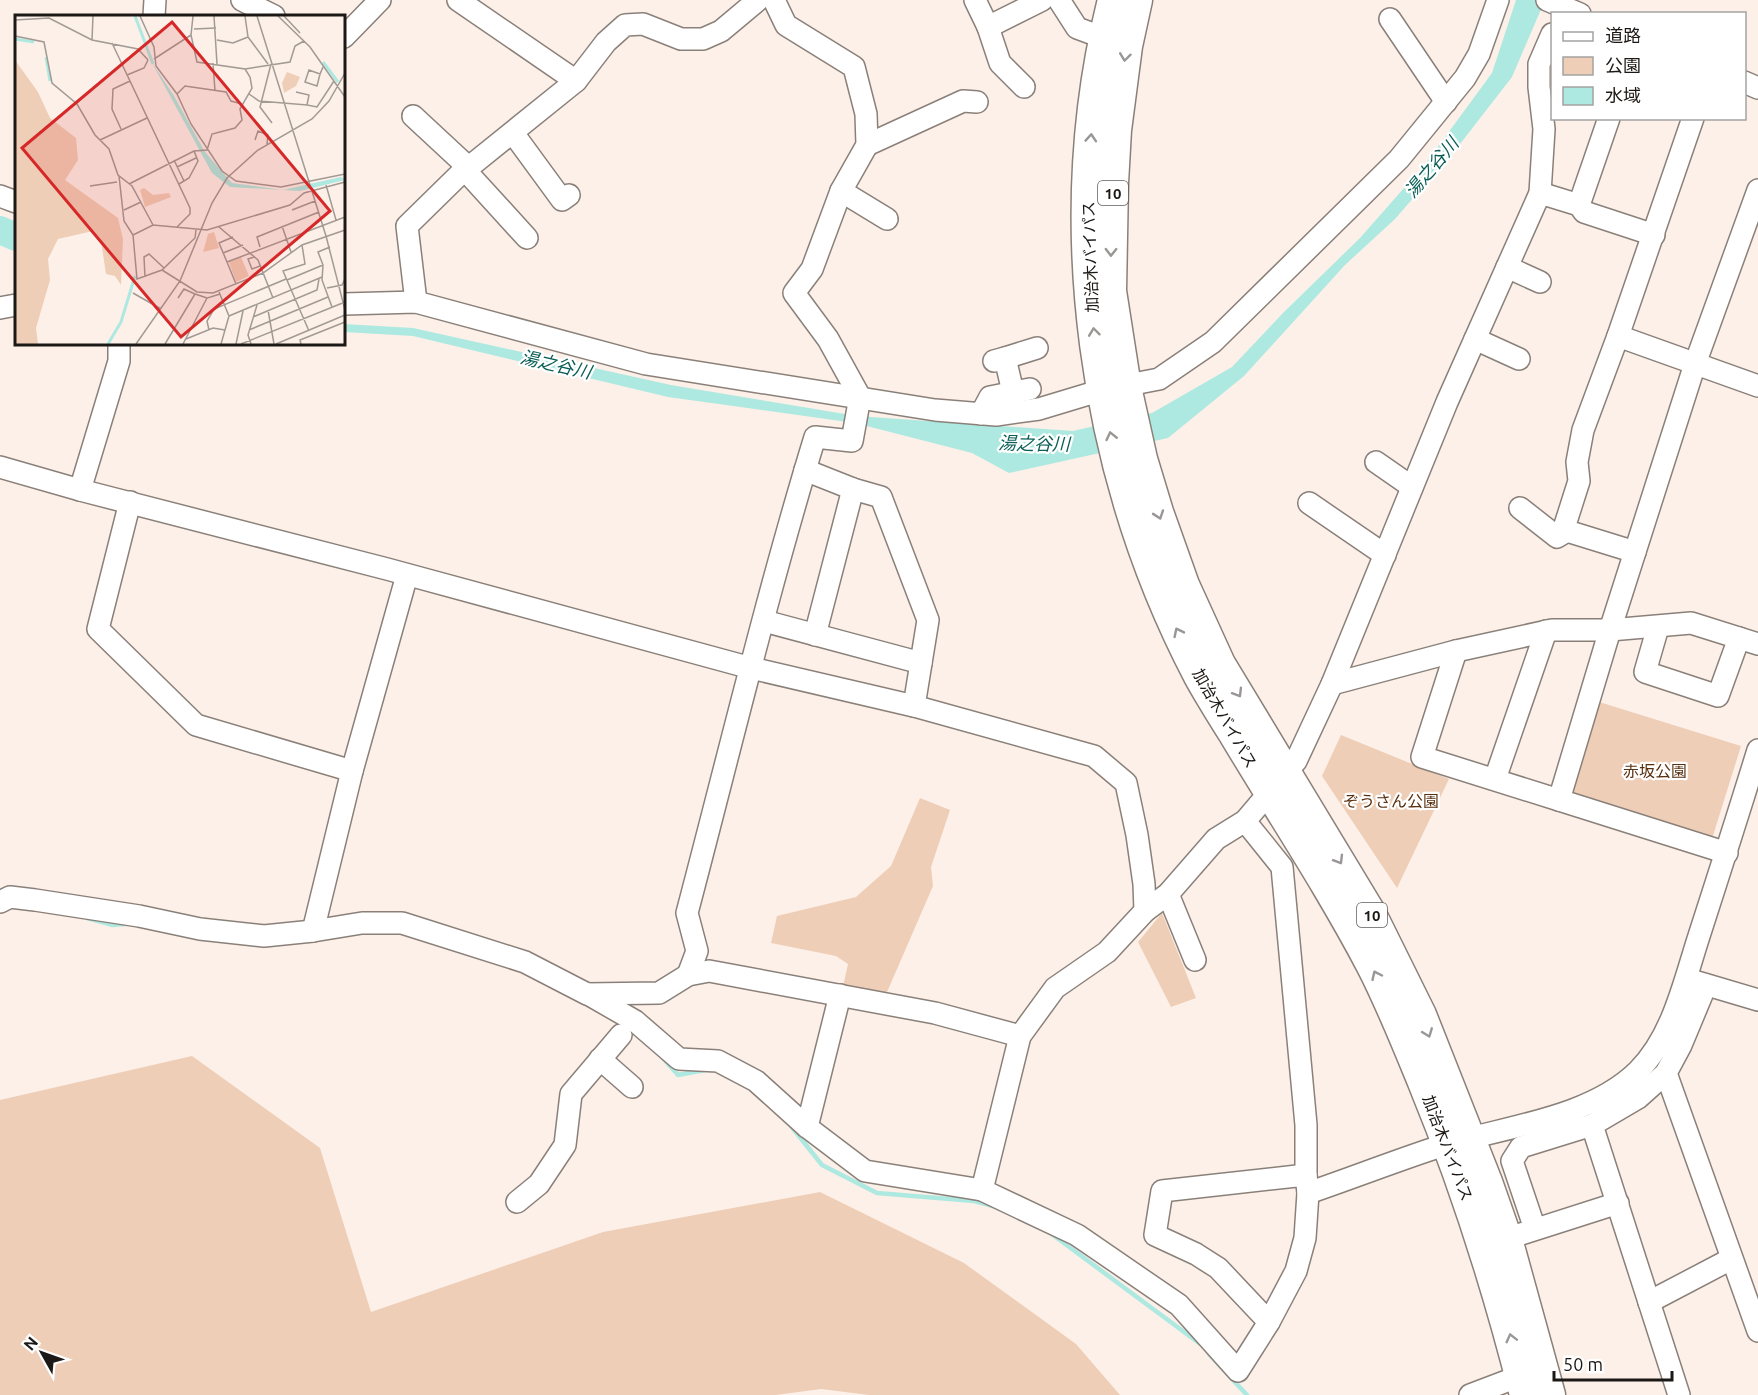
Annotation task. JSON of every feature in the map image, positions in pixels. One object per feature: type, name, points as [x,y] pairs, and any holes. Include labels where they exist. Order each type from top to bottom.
[{"type":"highway","name":"加治木バイパス","points":[[1113,0],[1104,38],[1092,119],[1087,189],[1089,280],[1093,332],[1116,398],[1152,570],[1169,613],[1200,678],[1277,782],[1460,1142],[1488,1182],[1507,1239],[1550,1395]]},
{"type":"highway","name":"加治木バイパス","points":[[1116,398],[1111,291],[1113,183],[1116,130],[1127,46],[1137,0]]},
{"type":"highway","name":"加治木バイパス","points":[[1460,1142],[1523,1386]]},
{"type":"street","points":[[153,15],[155,0]]},
{"type":"street","points":[[242,0],[272,15]]},
{"type":"street","points":[[345,36],[380,0]]},
{"type":"street","points":[[458,0],[576,81]]},
{"type":"street","points":[[416,302],[407,226],[463,172],[576,81],[606,42],[625,26],[643,24],[681,39],[703,39],[721,31],[758,0]]},
{"type":"street","points":[[688,975],[697,951],[687,913],[805,470],[815,437],[852,441],[860,397],[828,339],[794,293],[812,269],[841,191],[867,145],[866,114],[854,67],[786,25],[774,0]]},
{"type":"street","points":[[975,0],[988,27],[1000,63],[1024,87]]},
{"type":"street","points":[[988,27],[1042,0]]},
{"type":"street","points":[[1059,0],[1077,28],[1104,38]]},
{"type":"street","points":[[345,303],[416,302],[646,363],[935,410],[996,415],[1116,398],[1159,380],[1213,342],[1399,159],[1465,78],[1479,54],[1498,0]]},
{"type":"street","points":[[1390,19],[1446,102]]},
{"type":"street","points":[[982,1190],[1020,1036],[1055,988],[1107,952],[1145,911],[1168,894],[1216,839],[1245,821],[1296,761],[1332,684],[1412,487],[1540,193],[1544,129],[1539,64],[1551,36]]},
{"type":"street","points":[[867,145],[963,101],[977,102]]},
{"type":"street","points":[[413,116],[527,238]]},
{"type":"street","points":[[1579,205],[1608,120]]},
{"type":"street","points":[[1567,531],[1565,525],[1580,481],[1577,462],[1583,430],[1654,235],[1692,120]]},
{"type":"street","points":[[513,133],[562,200],[569,195]]},
{"type":"street","points":[[428,145],[463,172]]},
{"type":"street","points":[[1559,800],[1610,630],[1695,364],[1758,190]]},
{"type":"street","points":[[841,191],[887,219]]},
{"type":"street","points":[[1540,193],[1579,205],[1584,212],[1654,235]]},
{"type":"street","points":[[0,196],[15,202]]},
{"type":"street","points":[[1507,267],[1540,282]]},
{"type":"street","points":[[0,308],[15,305]]},
{"type":"street","points":[[1618,336],[1758,386]]},
{"type":"street","points":[[1475,339],[1519,359]]},
{"type":"street","points":[[80,490],[119,361],[119,345]]},
{"type":"street","points":[[981,414],[990,397],[1021,391],[999,359],[1037,348]]},
{"type":"street","points":[[1376,462],[1412,487]]},
{"type":"street","points":[[0,467],[751,668],[914,706],[1094,756],[1126,783],[1140,855],[1145,911]]},
{"type":"street","points":[[805,470],[853,489],[881,497],[928,620],[914,706]]},
{"type":"street","points":[[814,634],[853,489]]},
{"type":"street","points":[[130,502],[98,629],[196,725],[352,771]]},
{"type":"street","points":[[1309,503],[1385,555]]},
{"type":"street","points":[[1520,508],[1557,537],[1567,531],[1635,552]]},
{"type":"street","points":[[313,931],[352,771],[407,575]]},
{"type":"street","points":[[764,621],[921,663]]},
{"type":"street","points":[[1332,684],[1456,651],[1546,631],[1610,630],[1691,623],[1749,641],[1718,696],[1645,672],[1658,627]]},
{"type":"street","points":[[1495,779],[1546,631]]},
{"type":"street","points":[[1456,651],[1422,757],[1727,853]]},
{"type":"street","points":[[1269,1322],[1218,1268],[1196,1254],[1155,1235],[1162,1191],[1307,1184],[1433,1148],[1515,1128],[1588,1104],[1617,1088],[1651,1056],[1671,1018],[1727,853],[1758,750]]},
{"type":"street","points":[[0,902],[10,897],[35,900],[139,916],[200,929],[264,936],[362,923],[402,923],[525,962],[587,994],[629,1027],[679,1059],[718,1061],[756,1081],[807,1127],[865,1171],[982,1190],[1077,1235],[1179,1305],[1238,1371],[1269,1322],[1296,1271],[1305,1238],[1307,1184],[1306,1125],[1282,867],[1245,821]]},
{"type":"street","points":[[1168,894],[1195,960]]},
{"type":"street","points":[[587,994],[659,993],[688,975],[709,971],[935,1013],[1020,1036]]},
{"type":"street","points":[[1685,977],[1758,1000]]},
{"type":"street","points":[[1535,1229],[1512,1161],[1521,1147],[1592,1125],[1638,1098],[1666,1072],[1681,1045],[1706,985]]},
{"type":"street","points":[[807,1127],[840,995]]},
{"type":"street","points":[[517,1203],[539,1184],[565,1145],[571,1094],[629,1027]]},
{"type":"street","points":[[600,1059],[632,1087]]},
{"type":"street","points":[[1666,1072],[1758,1331]]},
{"type":"street","points":[[1592,1125],[1679,1395]]},
{"type":"street","points":[[1507,1239],[1618,1203]]},
{"type":"street","points":[[1649,1302],[1731,1259]]},
{"type":"street","points":[[1470,1395],[1523,1386]]},
{"type":"green space","name":"赤坂公園","points":[[1596,701],[1741,746],[1711,842],[1572,797],[1568,789]]},
{"type":"green space","name":"ぞうさん公園","points":[[1341,735],[1449,779],[1397,888],[1322,776]]},
{"type":"green space","points":[[920,798],[950,810],[931,867],[933,886],[884,999],[842,991],[848,964],[836,956],[771,943],[777,916],[856,897],[891,866]]},
{"type":"green space","points":[[1162,913],[1196,998],[1171,1007],[1138,942]]},
{"type":"green space","points":[[192,1056],[320,1148],[371,1312],[603,1232],[820,1192],[964,1263],[1076,1344],[1120,1395],[869,1395],[821,1389],[776,1395],[0,1395],[0,1100]]},
{"type":"water","points":[[1516,0],[1545,0],[1512,77],[1460,144],[1395,219],[1345,265],[1244,376],[1168,438],[1009,473],[972,453],[855,423],[668,397],[413,336],[345,332],[345,324],[413,328],[671,385],[857,416],[1073,431],[1152,413],[1232,367],[1283,313],[1360,238],[1426,163],[1492,73]]},
{"type":"waterway","name":"湯之谷川","points":[[0,230],[15,237]]},
{"type":"waterway","points":[[87,918],[113,925],[125,924]]},
{"type":"waterway","points":[[662,1057],[678,1075],[705,1070]]},
{"type":"waterway","points":[[791,1126],[822,1165],[877,1193],[974,1201],[993,1206]]},
{"type":"waterway","points":[[1049,1232],[1199,1343]]},
{"type":"waterway","points":[[1209,1354],[1247,1395]]}]
